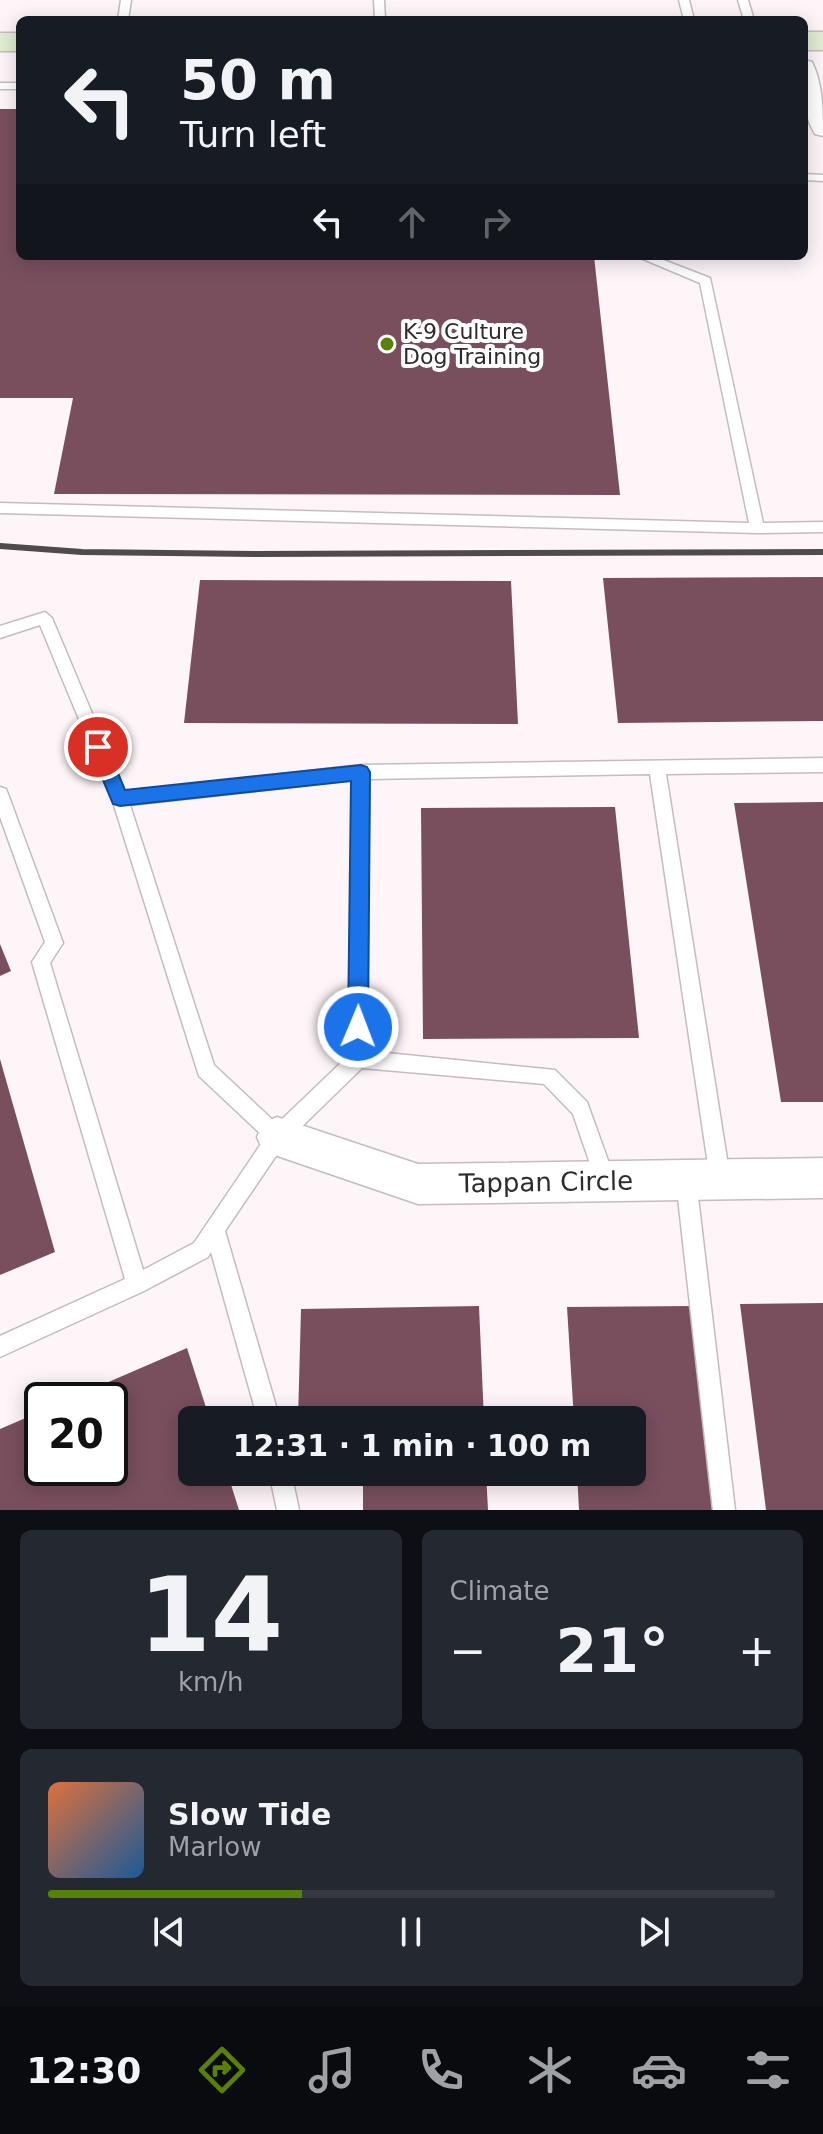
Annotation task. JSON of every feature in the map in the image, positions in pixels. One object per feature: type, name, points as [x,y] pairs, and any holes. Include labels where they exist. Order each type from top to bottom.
[{"type":"street","points":[[808,79],[821,114]]},
{"type":"street","name":"Tappan Circle","points":[[277,1137],[418,1184],[823,1178]]},
{"type":"lane","points":[[652,260],[706,281],[757,528]]},
{"type":"lane","points":[[0,508],[757,528],[823,527]]},
{"type":"lane","points":[[0,632],[45,618],[120,799],[206,1070],[277,1137]]},
{"type":"lane","points":[[120,799],[361,772],[823,765]]},
{"type":"lane","points":[[657,767],[703,1180],[724,1510]]},
{"type":"lane","points":[[0,1347],[137,1284],[201,1250],[277,1137],[358,1059],[361,772]]},
{"type":"lane","points":[[0,794],[54,943],[41,962],[137,1284]]},
{"type":"lane","points":[[358,1059],[548,1076],[580,1108],[605,1182]]},
{"type":"lane","points":[[215,1230],[265,1406]]},
{"type":"lane","points":[[283,1486],[288,1510]]},
{"type":"building","points":[[0,109],[16,109],[16,260],[594,260],[620,495],[54,494],[73,398],[0,398]]},
{"type":"building","points":[[823,577],[823,721],[618,723],[603,578]]},
{"type":"building","points":[[200,580],[511,581],[518,724],[184,723]]},
{"type":"building","points":[[823,802],[823,1102],[781,1102],[734,803]]},
{"type":"building","points":[[615,807],[639,1038],[423,1039],[421,808]]},
{"type":"building","points":[[0,944],[11,971],[0,976]]},
{"type":"building","points":[[0,1059],[55,1252],[0,1275]]},
{"type":"building","points":[[823,1303],[823,1510],[766,1510],[740,1304]]},
{"type":"building","points":[[479,1306],[483,1406],[298,1406],[301,1309]]},
{"type":"building","points":[[693,1306],[715,1510],[579,1510],[578,1486],[646,1486],[646,1406],[573,1406],[567,1307]]},
{"type":"building","points":[[187,1348],[206,1406],[178,1406],[178,1486],[231,1486],[239,1510],[0,1510],[0,1429],[24,1419],[24,1486],[128,1486],[128,1382],[109,1382]]},
{"type":"building","points":[[363,1486],[487,1486],[488,1510],[363,1510]]},
{"type":"railway","points":[[0,546],[82,552],[255,554],[823,552]]},
{"type":"place","name":"K-9 Culture Dog Training","points":[[387,344]]},
{"type":"route","points":[[98,747],[120,799],[361,772],[358,1027]]}]
